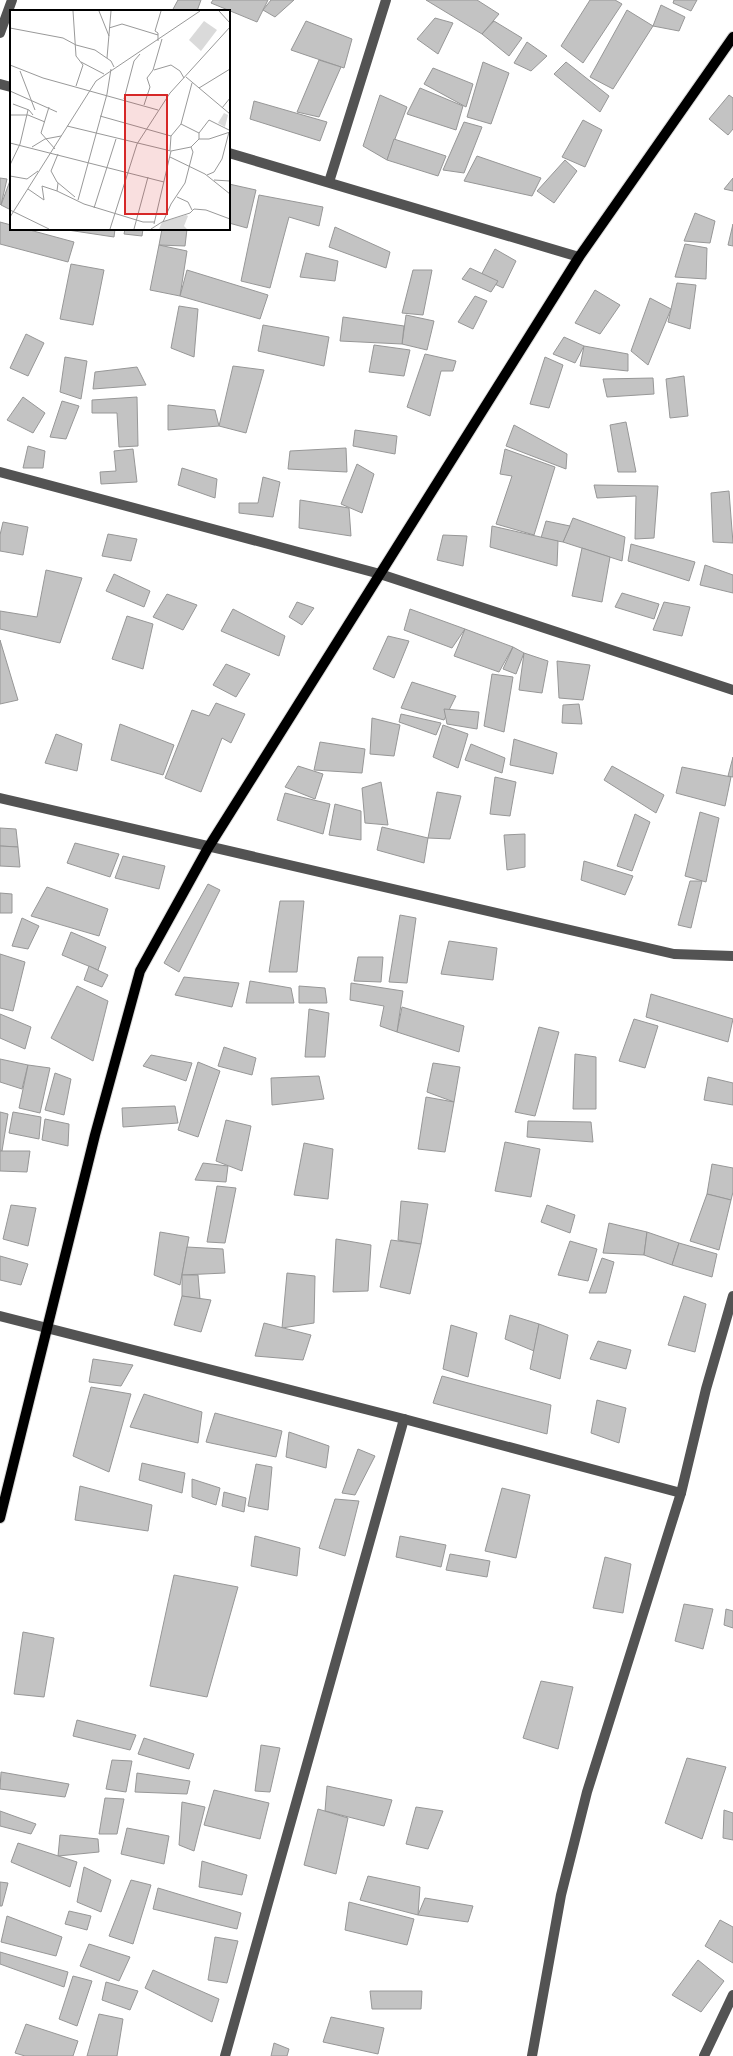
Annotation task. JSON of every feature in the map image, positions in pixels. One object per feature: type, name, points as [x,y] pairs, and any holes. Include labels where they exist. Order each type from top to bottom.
[{"type":"main road","points":[[0,1518],[46,1327],[95,1135],[140,971],[208,848],[579,257],[733,37]]},
{"type":"street","points":[[0,33],[12,0]]},
{"type":"street","points":[[328,182],[386,0]]},
{"type":"street","points":[[0,84],[10,87]]},
{"type":"street","points":[[230,153],[579,257]]},
{"type":"street","points":[[0,472],[380,574],[733,690]]},
{"type":"street","points":[[0,798],[208,848],[674,954],[733,956]]},
{"type":"street","points":[[532,2056],[561,1896],[587,1792],[681,1493],[706,1389],[733,1296]]},
{"type":"street","points":[[0,1316],[404,1419],[681,1493]]},
{"type":"street","points":[[225,2056],[404,1419]]},
{"type":"street","points":[[704,2056],[733,1995]]},
{"type":"building","points":[[178,0],[201,0],[197,10],[173,10]]},
{"type":"building","points":[[213,0],[268,0],[257,22],[211,3]]},
{"type":"building","points":[[271,0],[294,0],[275,17],[263,10]]},
{"type":"building","points":[[426,0],[477,0],[499,14],[482,34]]},
{"type":"building","points":[[590,0],[615,0],[622,4],[583,63],[561,46]]},
{"type":"building","points":[[674,0],[697,0],[691,11],[673,3]]},
{"type":"building","points":[[661,5],[685,17],[679,31],[653,26]]},
{"type":"building","points":[[627,10],[653,26],[613,89],[590,77]]},
{"type":"building","points":[[435,18],[453,23],[438,54],[417,39]]},
{"type":"building","points":[[306,21],[352,39],[344,68],[291,50]]},
{"type":"building","points":[[494,21],[522,38],[509,56],[482,34]]},
{"type":"building","points":[[527,42],[547,56],[531,71],[514,63]]},
{"type":"building","points":[[319,60],[341,67],[319,117],[297,112]]},
{"type":"building","points":[[483,62],[509,73],[491,124],[467,117]]},
{"type":"building","points":[[566,62],[609,96],[600,112],[554,74]]},
{"type":"building","points":[[433,68],[473,84],[466,107],[424,84]]},
{"type":"building","points":[[420,88],[463,106],[456,130],[407,114]]},
{"type":"building","points":[[380,95],[407,107],[387,160],[363,146]]},
{"type":"building","points":[[729,95],[733,98],[733,129],[728,135],[709,119]]},
{"type":"building","points":[[254,101],[327,122],[320,141],[250,119]]},
{"type":"building","points":[[583,120],[602,130],[585,167],[562,157]]},
{"type":"building","points":[[464,122],[482,127],[464,173],[443,170]]},
{"type":"building","points":[[394,139],[446,156],[438,176],[387,160]]},
{"type":"building","points":[[477,156],[541,178],[532,196],[464,181]]},
{"type":"building","points":[[565,160],[577,171],[554,203],[537,191]]},
{"type":"building","points":[[0,178],[7,179],[1,205],[0,204]]},
{"type":"building","points":[[733,178],[733,191],[724,189]]},
{"type":"building","points":[[10,181],[10,210],[1,205]]},
{"type":"building","points":[[230,184],[256,190],[247,228],[230,223]]},
{"type":"building","points":[[259,195],[323,207],[319,226],[289,217],[270,288],[241,281]]},
{"type":"building","points":[[695,213],[715,221],[710,243],[684,241]]},
{"type":"building","points":[[0,222],[10,225],[10,230],[30,230],[74,242],[68,262],[0,244]]},
{"type":"building","points":[[733,224],[733,246],[728,245]]},
{"type":"building","points":[[335,227],[390,252],[386,268],[329,247]]},
{"type":"building","points":[[68,230],[115,230],[114,237]]},
{"type":"building","points":[[125,230],[143,230],[142,236],[124,234]]},
{"type":"building","points":[[162,230],[187,230],[185,246],[159,245]]},
{"type":"building","points":[[685,244],[707,248],[706,279],[675,277]]},
{"type":"building","points":[[159,245],[187,251],[180,296],[150,290]]},
{"type":"building","points":[[495,249],[516,261],[503,288],[480,277]]},
{"type":"building","points":[[306,253],[338,261],[335,281],[300,277]]},
{"type":"building","points":[[71,264],[104,270],[93,325],[60,319]]},
{"type":"building","points":[[470,268],[498,281],[491,292],[462,279]]},
{"type":"building","points":[[187,270],[268,295],[260,319],[180,296]]},
{"type":"building","points":[[413,270],[432,270],[423,315],[402,313]]},
{"type":"building","points":[[677,283],[696,285],[690,329],[668,322]]},
{"type":"building","points":[[595,290],[620,305],[600,334],[575,323]]},
{"type":"building","points":[[475,296],[487,301],[473,329],[458,322]]},
{"type":"building","points":[[650,298],[671,309],[648,365],[631,351]]},
{"type":"building","points":[[179,306],[198,309],[194,357],[171,348]]},
{"type":"building","points":[[406,315],[434,321],[427,350],[402,344]]},
{"type":"building","points":[[343,317],[404,326],[402,344],[340,341]]},
{"type":"building","points":[[263,325],[329,337],[324,366],[258,351]]},
{"type":"building","points":[[26,334],[44,343],[28,376],[10,368]]},
{"type":"building","points":[[564,337],[584,346],[575,363],[553,354]]},
{"type":"building","points":[[374,345],[410,350],[404,376],[369,372]]},
{"type":"building","points":[[584,346],[628,354],[628,371],[580,366]]},
{"type":"building","points":[[425,354],[456,361],[453,371],[441,371],[430,416],[407,407]]},
{"type":"building","points":[[65,357],[87,361],[81,399],[60,392]]},
{"type":"building","points":[[545,357],[563,365],[549,408],[530,404]]},
{"type":"building","points":[[233,366],[264,370],[246,433],[219,426]]},
{"type":"building","points":[[137,367],[146,385],[93,389],[95,372]]},
{"type":"building","points":[[684,376],[688,416],[670,418],[666,379]]},
{"type":"building","points":[[653,378],[654,394],[607,397],[603,379]]},
{"type":"building","points":[[23,397],[45,413],[33,433],[7,420]]},
{"type":"building","points":[[137,397],[138,446],[119,447],[117,413],[92,413],[92,400]]},
{"type":"building","points":[[62,401],[79,406],[66,439],[50,437]]},
{"type":"building","points":[[168,405],[215,410],[219,426],[168,430]]},
{"type":"building","points":[[626,422],[636,472],[618,472],[610,425]]},
{"type":"building","points":[[514,425],[567,454],[566,469],[506,446]]},
{"type":"building","points":[[355,430],[397,436],[395,454],[353,446]]},
{"type":"building","points":[[28,446],[45,451],[43,468],[23,468]]},
{"type":"building","points":[[346,448],[347,472],[288,469],[290,451]]},
{"type":"building","points":[[133,449],[137,482],[101,484],[100,472],[116,471],[114,451]]},
{"type":"building","points":[[505,449],[555,467],[534,535],[496,524],[512,476],[500,474]]},
{"type":"building","points":[[357,464],[374,474],[362,513],[341,504]]},
{"type":"building","points":[[182,468],[217,479],[215,498],[178,485]]},
{"type":"building","points":[[263,477],[280,482],[273,517],[239,513],[239,503],[258,503]]},
{"type":"building","points":[[594,485],[658,486],[654,538],[635,539],[636,496],[597,498]]},
{"type":"building","points":[[729,491],[733,543],[713,542],[711,493]]},
{"type":"building","points":[[300,500],[349,508],[351,536],[299,528]]},
{"type":"building","points":[[573,518],[625,537],[622,561],[563,542]]},
{"type":"building","points":[[546,521],[570,526],[563,542],[541,538]]},
{"type":"building","points":[[3,522],[28,527],[23,555],[0,551],[0,535]]},
{"type":"building","points":[[492,526],[558,541],[557,566],[490,547]]},
{"type":"building","points":[[108,534],[137,539],[131,561],[102,556]]},
{"type":"building","points":[[443,535],[467,536],[463,566],[437,560]]},
{"type":"building","points":[[631,544],[695,562],[689,581],[628,561]]},
{"type":"building","points":[[582,548],[610,557],[602,602],[572,596]]},
{"type":"building","points":[[705,565],[733,575],[733,593],[700,585]]},
{"type":"building","points":[[46,570],[82,578],[60,643],[0,629],[0,611],[37,617]]},
{"type":"building","points":[[114,574],[150,591],[144,607],[106,591]]},
{"type":"building","points":[[622,593],[659,604],[654,619],[615,607]]},
{"type":"building","points":[[167,594],[197,605],[183,630],[153,617]]},
{"type":"building","points":[[297,602],[314,608],[302,625],[289,617]]},
{"type":"building","points":[[664,602],[690,607],[682,636],[653,630]]},
{"type":"building","points":[[233,609],[285,636],[279,656],[221,631]]},
{"type":"building","points":[[410,609],[465,629],[452,648],[404,630]]},
{"type":"building","points":[[127,616],[153,624],[143,669],[112,659]]},
{"type":"building","points":[[465,629],[513,647],[499,672],[454,656]]},
{"type":"building","points":[[388,636],[409,641],[394,678],[373,669]]},
{"type":"building","points":[[0,640],[18,700],[0,704]]},
{"type":"building","points":[[513,647],[524,653],[516,674],[503,669]]},
{"type":"building","points":[[524,653],[548,661],[542,693],[519,690]]},
{"type":"building","points":[[557,661],[590,665],[583,700],[559,698]]},
{"type":"building","points":[[226,664],[250,674],[236,697],[213,685]]},
{"type":"building","points":[[492,674],[513,677],[504,732],[484,726]]},
{"type":"building","points":[[412,682],[456,696],[444,720],[401,708]]},
{"type":"building","points":[[216,703],[245,714],[231,743],[222,738],[201,792],[165,778],[192,710],[209,716]]},
{"type":"building","points":[[579,704],[582,724],[562,723],[563,705]]},
{"type":"building","points":[[444,709],[479,712],[477,729],[447,724]]},
{"type":"building","points":[[401,714],[441,723],[436,735],[399,722]]},
{"type":"building","points":[[372,718],[400,725],[394,756],[370,754]]},
{"type":"building","points":[[120,724],[174,745],[163,775],[111,760]]},
{"type":"building","points":[[443,725],[468,734],[458,768],[433,757]]},
{"type":"building","points":[[56,734],[82,744],[77,771],[45,763]]},
{"type":"building","points":[[514,739],[557,753],[553,774],[510,765]]},
{"type":"building","points":[[320,742],[365,749],[362,773],[314,770]]},
{"type":"building","points":[[471,744],[505,758],[502,773],[465,760]]},
{"type":"building","points":[[733,757],[733,777],[728,776]]},
{"type":"building","points":[[298,766],[323,774],[315,799],[285,787]]},
{"type":"building","points":[[612,766],[664,795],[656,813],[604,780]]},
{"type":"building","points":[[682,767],[731,777],[725,806],[676,793]]},
{"type":"building","points":[[495,777],[516,782],[510,816],[490,814]]},
{"type":"building","points":[[381,782],[388,825],[365,823],[362,788]]},
{"type":"building","points":[[437,792],[461,796],[450,839],[428,838]]},
{"type":"building","points":[[285,793],[330,804],[323,834],[277,820]]},
{"type":"building","points":[[335,804],[361,811],[361,840],[329,835]]},
{"type":"building","points":[[700,812],[719,818],[706,882],[685,876]]},
{"type":"building","points":[[635,814],[650,822],[632,871],[617,866]]},
{"type":"building","points":[[382,827],[428,838],[424,863],[377,850]]},
{"type":"building","points":[[0,828],[16,829],[18,847],[0,846]]},
{"type":"building","points":[[525,834],[525,867],[507,870],[504,835]]},
{"type":"building","points":[[75,843],[119,854],[110,877],[67,863]]},
{"type":"building","points":[[0,846],[18,847],[20,867],[0,866]]},
{"type":"building","points":[[123,856],[165,866],[159,889],[115,878]]},
{"type":"building","points":[[584,861],[633,876],[625,895],[581,880]]},
{"type":"building","points":[[690,881],[702,881],[691,928],[678,925]]},
{"type":"building","points":[[208,884],[220,890],[179,972],[164,963]]},
{"type":"building","points":[[47,887],[108,909],[99,936],[31,916]]},
{"type":"building","points":[[0,893],[12,894],[12,913],[0,913]]},
{"type":"building","points":[[280,901],[304,901],[297,972],[269,972]]},
{"type":"building","points":[[400,915],[416,918],[407,983],[389,982]]},
{"type":"building","points":[[22,918],[39,926],[28,949],[12,946]]},
{"type":"building","points":[[71,932],[106,947],[98,970],[62,955]]},
{"type":"building","points":[[449,941],[497,948],[493,980],[441,974]]},
{"type":"building","points":[[0,954],[25,962],[13,1011],[0,1008]]},
{"type":"building","points":[[358,957],[383,957],[381,982],[354,981]]},
{"type":"building","points":[[89,966],[108,975],[102,987],[84,980]]},
{"type":"building","points":[[184,977],[239,983],[232,1007],[175,995]]},
{"type":"building","points":[[250,981],[291,988],[294,1003],[246,1003]]},
{"type":"building","points":[[351,983],[403,991],[397,1032],[380,1026],[384,1006],[350,1000]]},
{"type":"building","points":[[77,986],[108,1001],[93,1061],[51,1038]]},
{"type":"building","points":[[299,986],[325,988],[327,1003],[299,1003]]},
{"type":"building","points":[[651,994],[733,1019],[728,1042],[646,1017]]},
{"type":"building","points":[[402,1007],[464,1026],[459,1052],[397,1032]]},
{"type":"building","points":[[309,1009],[329,1013],[325,1057],[305,1057]]},
{"type":"building","points":[[0,1014],[31,1027],[25,1049],[0,1038]]},
{"type":"building","points":[[634,1019],[658,1026],[645,1068],[619,1061]]},
{"type":"building","points":[[539,1027],[559,1032],[535,1116],[515,1112]]},
{"type":"building","points":[[224,1047],[256,1058],[252,1075],[218,1066]]},
{"type":"building","points":[[575,1054],[596,1057],[596,1109],[573,1109]]},
{"type":"building","points":[[151,1055],[192,1063],[186,1081],[143,1066]]},
{"type":"building","points":[[0,1059],[28,1065],[22,1089],[0,1082]]},
{"type":"building","points":[[198,1062],[220,1071],[198,1137],[178,1130]]},
{"type":"building","points":[[433,1063],[460,1067],[454,1102],[427,1092]]},
{"type":"building","points":[[28,1065],[50,1068],[40,1113],[19,1108]]},
{"type":"building","points":[[55,1073],[71,1079],[64,1115],[45,1110]]},
{"type":"building","points":[[319,1076],[324,1099],[272,1105],[271,1078]]},
{"type":"building","points":[[708,1077],[733,1083],[733,1105],[704,1100]]},
{"type":"building","points":[[426,1097],[454,1102],[445,1152],[418,1149]]},
{"type":"building","points":[[175,1106],[178,1123],[123,1127],[122,1108]]},
{"type":"building","points":[[0,1112],[8,1114],[2,1151],[0,1150]]},
{"type":"building","points":[[13,1112],[41,1117],[39,1139],[9,1133]]},
{"type":"building","points":[[45,1119],[69,1124],[68,1146],[42,1140]]},
{"type":"building","points":[[226,1120],[251,1126],[242,1171],[216,1161]]},
{"type":"building","points":[[528,1121],[591,1122],[593,1142],[527,1137]]},
{"type":"building","points":[[505,1142],[540,1149],[531,1197],[495,1191]]},
{"type":"building","points":[[304,1143],[333,1149],[328,1199],[294,1195]]},
{"type":"building","points":[[0,1151],[30,1151],[27,1172],[0,1171]]},
{"type":"building","points":[[203,1163],[228,1166],[226,1182],[195,1180]]},
{"type":"building","points":[[712,1164],[733,1168],[733,1192],[731,1200],[707,1194]]},
{"type":"building","points":[[217,1186],[236,1188],[225,1243],[207,1242]]},
{"type":"building","points":[[707,1194],[731,1200],[719,1250],[690,1241]]},
{"type":"building","points":[[401,1201],[428,1204],[421,1244],[398,1240]]},
{"type":"building","points":[[11,1205],[36,1208],[28,1246],[3,1239]]},
{"type":"building","points":[[547,1205],[575,1215],[570,1233],[541,1222]]},
{"type":"building","points":[[609,1223],[647,1232],[644,1255],[603,1253]]},
{"type":"building","points":[[160,1232],[189,1237],[180,1285],[154,1275]]},
{"type":"building","points":[[647,1232],[679,1243],[672,1265],[644,1255]]},
{"type":"building","points":[[336,1239],[371,1245],[368,1291],[333,1292]]},
{"type":"building","points":[[391,1240],[421,1244],[410,1294],[380,1287]]},
{"type":"building","points":[[570,1241],[597,1249],[588,1281],[558,1275]]},
{"type":"building","points":[[679,1243],[717,1254],[712,1277],[672,1265]]},
{"type":"building","points":[[187,1247],[223,1249],[225,1273],[182,1275]]},
{"type":"building","points":[[0,1256],[28,1264],[21,1285],[0,1280]]},
{"type":"building","points":[[602,1258],[614,1262],[606,1293],[589,1293]]},
{"type":"building","points":[[287,1273],[315,1276],[314,1323],[282,1328]]},
{"type":"building","points":[[182,1275],[198,1275],[200,1299],[182,1296]]},
{"type":"building","points":[[182,1296],[211,1300],[201,1332],[174,1325]]},
{"type":"building","points":[[684,1296],[706,1304],[695,1352],[668,1345]]},
{"type":"building","points":[[510,1315],[539,1324],[534,1351],[505,1339]]},
{"type":"building","points":[[264,1323],[311,1335],[303,1360],[255,1356]]},
{"type":"building","points":[[539,1324],[568,1335],[560,1379],[530,1369]]},
{"type":"building","points":[[451,1325],[477,1333],[468,1377],[443,1369]]},
{"type":"building","points":[[598,1341],[631,1350],[626,1369],[590,1359]]},
{"type":"building","points":[[93,1359],[133,1365],[121,1386],[89,1382]]},
{"type":"building","points":[[442,1376],[551,1405],[547,1434],[433,1403]]},
{"type":"building","points":[[91,1387],[131,1394],[109,1472],[73,1456]]},
{"type":"building","points":[[144,1394],[202,1412],[198,1443],[130,1427]]},
{"type":"building","points":[[597,1400],[626,1408],[619,1443],[591,1433]]},
{"type":"building","points":[[215,1413],[282,1431],[276,1457],[206,1442]]},
{"type":"building","points":[[289,1432],[329,1446],[326,1468],[286,1457]]},
{"type":"building","points":[[358,1449],[375,1456],[355,1495],[342,1493]]},
{"type":"building","points":[[142,1463],[185,1473],[182,1493],[139,1480]]},
{"type":"building","points":[[256,1464],[272,1467],[268,1510],[248,1506]]},
{"type":"building","points":[[192,1479],[220,1488],[216,1505],[192,1497]]},
{"type":"building","points":[[80,1486],[152,1505],[148,1531],[75,1520]]},
{"type":"building","points":[[502,1488],[530,1495],[516,1558],[485,1551]]},
{"type":"building","points":[[224,1492],[246,1498],[244,1512],[222,1506]]},
{"type":"building","points":[[335,1499],[359,1501],[345,1556],[319,1548]]},
{"type":"building","points":[[255,1536],[300,1548],[297,1576],[251,1566]]},
{"type":"building","points":[[400,1536],[446,1545],[441,1567],[396,1557]]},
{"type":"building","points":[[450,1554],[490,1561],[487,1577],[446,1570]]},
{"type":"building","points":[[605,1557],[631,1564],[623,1613],[593,1608]]},
{"type":"building","points":[[174,1575],[238,1587],[207,1697],[150,1686]]},
{"type":"building","points":[[684,1604],[713,1609],[703,1649],[675,1641]]},
{"type":"building","points":[[726,1609],[733,1611],[733,1628],[724,1625]]},
{"type":"building","points":[[23,1632],[54,1638],[44,1697],[14,1694]]},
{"type":"building","points":[[541,1681],[573,1687],[558,1749],[523,1738]]},
{"type":"building","points":[[77,1720],[136,1735],[130,1750],[73,1736]]},
{"type":"building","points":[[144,1738],[194,1754],[189,1769],[138,1754]]},
{"type":"building","points":[[261,1745],[280,1748],[270,1792],[255,1791]]},
{"type":"building","points":[[687,1758],[726,1767],[702,1839],[665,1823]]},
{"type":"building","points":[[112,1760],[132,1761],[126,1792],[106,1789]]},
{"type":"building","points":[[1,1772],[69,1784],[65,1797],[0,1789]]},
{"type":"building","points":[[137,1773],[190,1781],[187,1794],[135,1792]]},
{"type":"building","points":[[327,1786],[392,1800],[384,1826],[325,1811]]},
{"type":"building","points":[[214,1790],[269,1803],[260,1839],[204,1825]]},
{"type":"building","points":[[105,1798],[124,1799],[117,1834],[99,1834]]},
{"type":"building","points":[[182,1802],[205,1807],[194,1851],[179,1845]]},
{"type":"building","points":[[416,1807],[443,1811],[428,1849],[406,1844]]},
{"type":"building","points":[[318,1809],[348,1818],[336,1874],[304,1865]]},
{"type":"building","points":[[724,1810],[733,1813],[733,1840],[723,1838]]},
{"type":"building","points":[[0,1811],[36,1824],[31,1834],[0,1826]]},
{"type":"building","points":[[127,1828],[169,1836],[164,1864],[121,1854]]},
{"type":"building","points":[[60,1835],[98,1839],[99,1852],[58,1856]]},
{"type":"building","points":[[18,1843],[77,1862],[70,1887],[11,1862]]},
{"type":"building","points":[[202,1861],[247,1875],[242,1895],[199,1887]]},
{"type":"building","points":[[84,1867],[111,1880],[101,1912],[77,1902]]},
{"type":"building","points":[[368,1876],[420,1887],[418,1915],[360,1900]]},
{"type":"building","points":[[131,1880],[151,1885],[133,1944],[109,1936]]},
{"type":"building","points":[[0,1882],[8,1883],[2,1906],[0,1906]]},
{"type":"building","points":[[158,1888],[241,1913],[237,1929],[153,1909]]},
{"type":"building","points":[[425,1898],[473,1906],[468,1922],[418,1915]]},
{"type":"building","points":[[349,1902],[414,1919],[407,1945],[345,1930]]},
{"type":"building","points":[[69,1911],[91,1916],[87,1930],[65,1924]]},
{"type":"building","points":[[7,1916],[62,1937],[56,1956],[1,1942]]},
{"type":"building","points":[[720,1920],[733,1927],[733,1963],[705,1946]]},
{"type":"building","points":[[215,1937],[238,1941],[227,1983],[208,1980]]},
{"type":"building","points":[[89,1944],[130,1957],[119,1981],[80,1966]]},
{"type":"building","points":[[0,1952],[68,1972],[64,1987],[0,1964]]},
{"type":"building","points":[[698,1960],[724,1981],[701,2012],[672,1995]]},
{"type":"building","points":[[153,1970],[219,1999],[212,2022],[145,1988]]},
{"type":"building","points":[[73,1976],[92,1981],[77,2026],[59,2019]]},
{"type":"building","points":[[106,1982],[138,1991],[130,2010],[102,2000]]},
{"type":"building","points":[[370,1991],[422,1991],[421,2009],[372,2009]]},
{"type":"building","points":[[99,2014],[123,2019],[117,2056],[87,2056]]},
{"type":"building","points":[[331,2017],[384,2028],[378,2054],[323,2042]]},
{"type":"building","points":[[26,2024],[78,2041],[73,2056],[25,2056],[15,2053]]},
{"type":"building","points":[[274,2043],[289,2049],[287,2056],[271,2056]]}]
